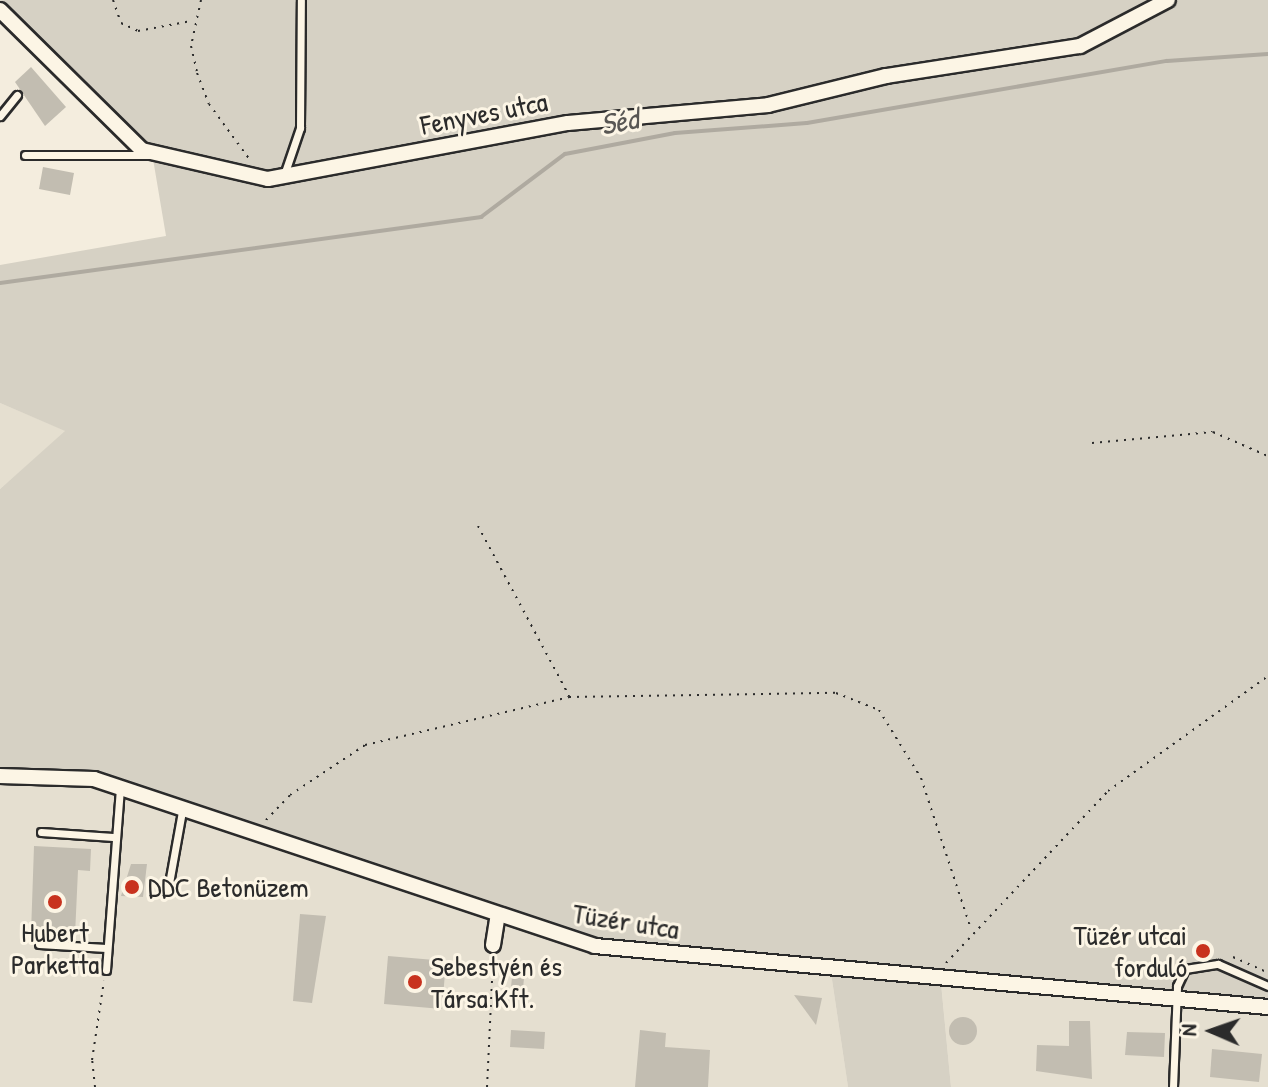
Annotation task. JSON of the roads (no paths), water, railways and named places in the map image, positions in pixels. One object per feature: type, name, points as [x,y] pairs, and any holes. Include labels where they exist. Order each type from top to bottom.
[{"type":"street","name":"Fenyves utca","points":[[151,154],[275,179],[568,123],[768,105],[886,76],[1080,46],[1168,0]]},
{"type":"street","points":[[0,10],[151,154]]},
{"type":"street","name":"Tüzér utca","points":[[0,776],[72,774],[497,919],[638,953],[1268,1007]]},
{"type":"street","points":[[493,945],[497,919]]},
{"type":"lane","points":[[275,179],[300,128],[301,0]]},
{"type":"lane","points":[[0,116],[17,95]]},
{"type":"lane","points":[[25,155],[151,154]]},
{"type":"lane","points":[[106,970],[113,837],[120,788]]},
{"type":"lane","points":[[168,889],[182,811]]},
{"type":"lane","points":[[41,832],[113,837]]},
{"type":"lane","points":[[39,944],[106,948]]},
{"type":"lane","points":[[1173,1087],[1177,999],[1185,969],[1202,963],[1268,986]]},
{"type":"waterway","name":"Séd","points":[[0,283],[481,217],[565,154],[675,133],[807,123],[1167,61],[1268,54]]},
{"type":"place","name":"DDC Betonüzem","points":[[132,887]]},
{"type":"place","name":"Hubert Parketta","points":[[55,902]]},
{"type":"place","name":"Tüzér utcai forduló","points":[[1203,951]]},
{"type":"place","name":"Sebestyén és Társa Kft.","points":[[415,982]]}]
